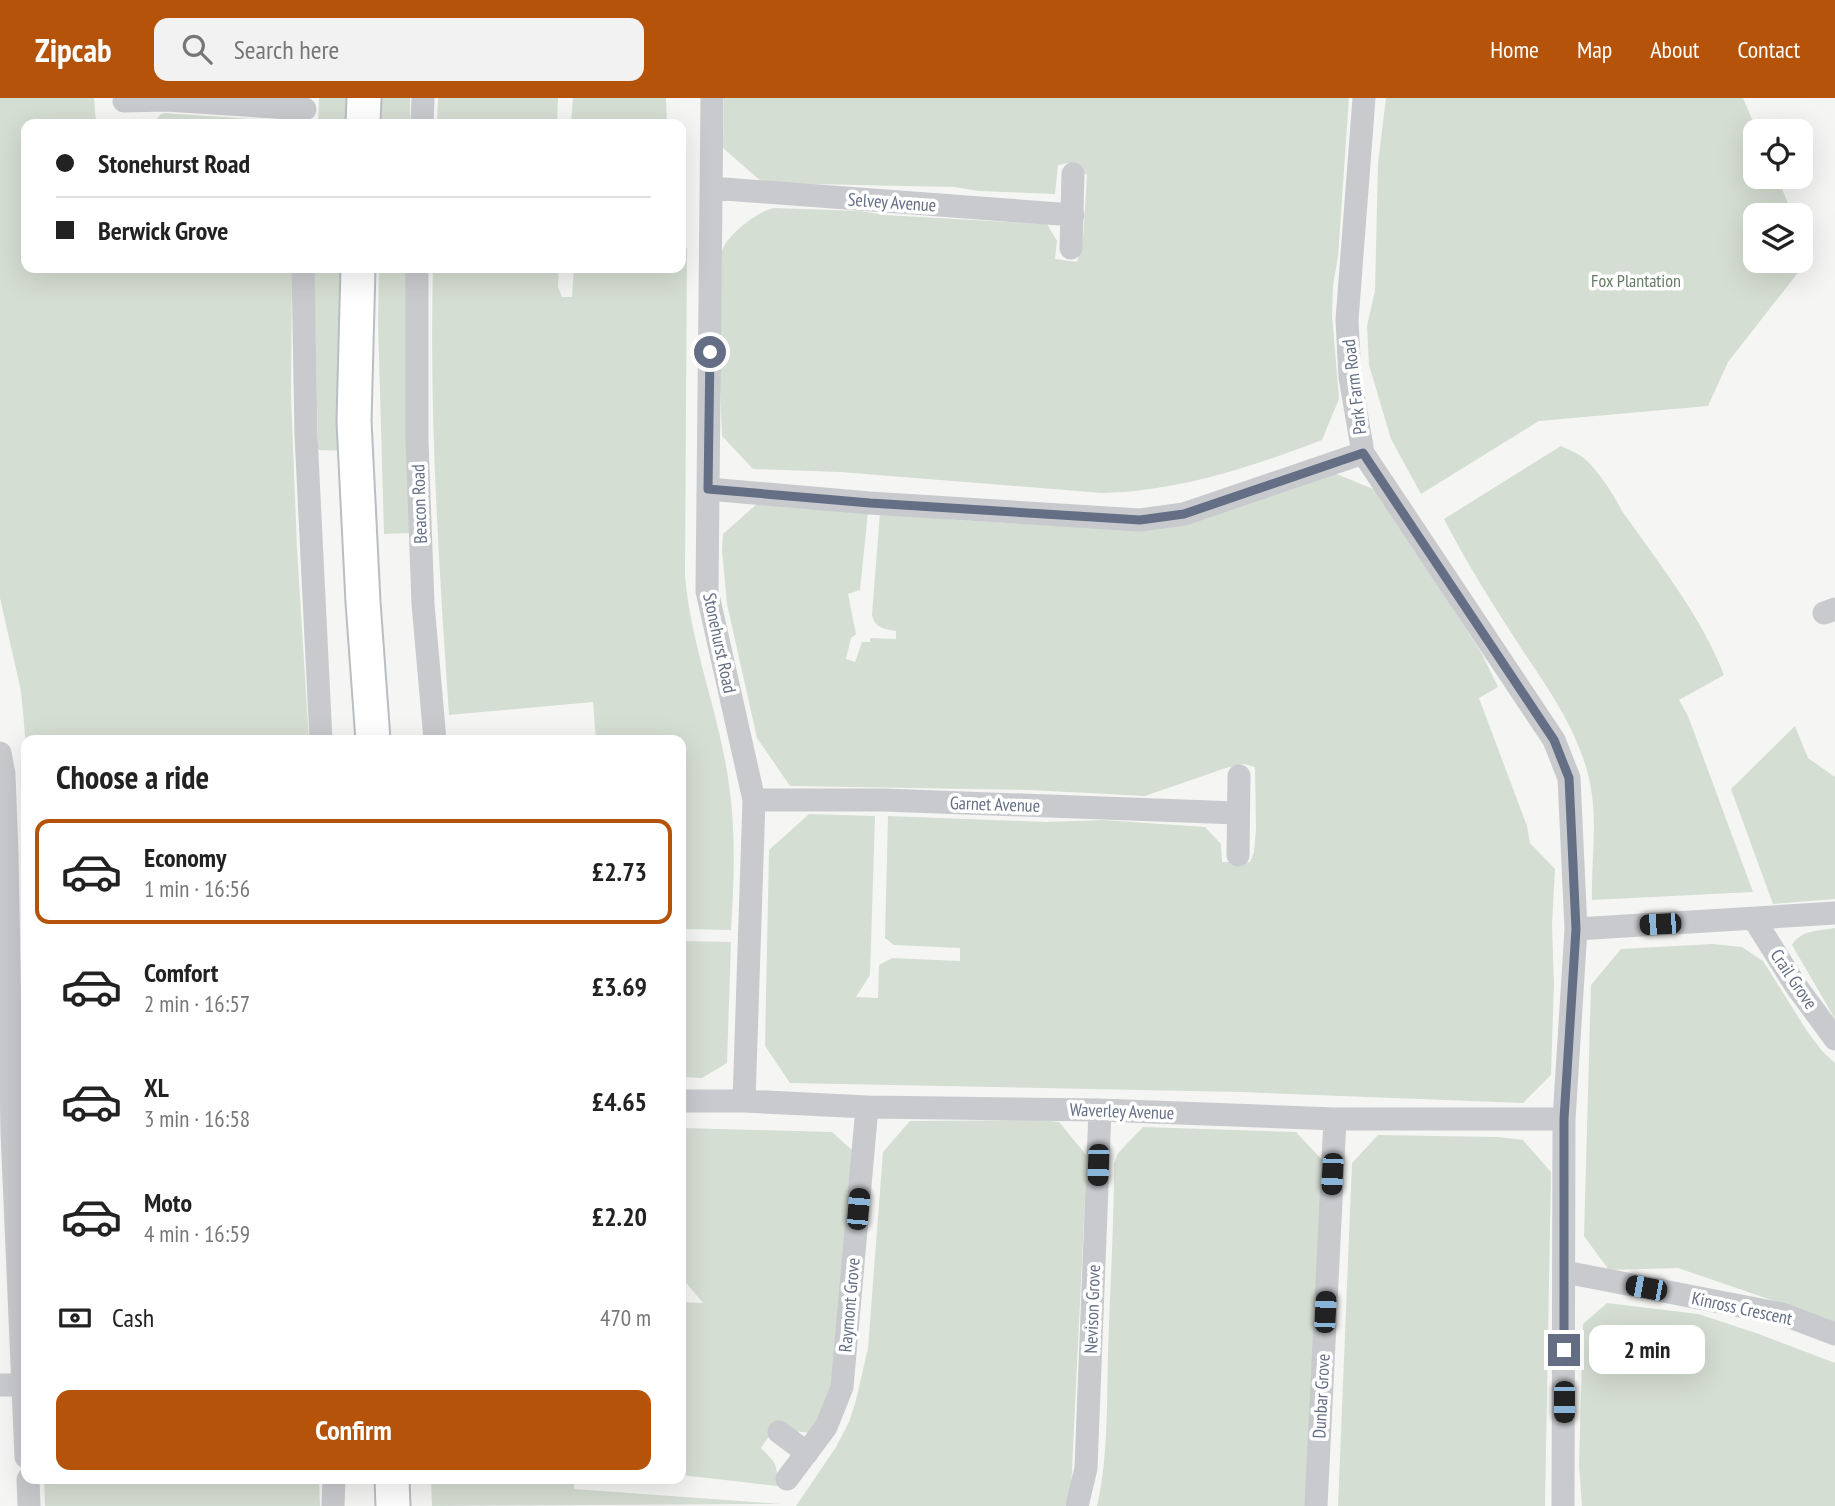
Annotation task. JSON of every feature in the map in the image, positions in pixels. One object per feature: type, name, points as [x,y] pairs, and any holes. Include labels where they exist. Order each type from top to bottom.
[{"type":"main road","points":[[363,119],[365,98]]},
{"type":"main road","points":[[358,273],[354,421],[373,735]]},
{"type":"main road","points":[[392,1484],[393,1506]]},
{"type":"street","points":[[422,98],[422,119]]},
{"type":"street","name":"Stonehurst Road","points":[[712,98],[708,591],[754,800],[744,1101]]},
{"type":"street","name":"Park Farm Road","points":[[1364,98],[1347,320],[1350,377],[1363,453],[1554,740],[1569,778],[1576,929],[1564,1119],[1563,1506]]},
{"type":"street","points":[[124,101],[166,100],[305,110]]},
{"type":"street","points":[[1071,248],[1073,174]]},
{"type":"street","name":"Selvey Avenue","points":[[711,188],[1073,215]]},
{"type":"street","points":[[303,273],[306,435],[321,735]]},
{"type":"street","name":"Beacon Road","points":[[417,273],[417,440],[423,604],[435,735]]},
{"type":"street","points":[[708,489],[870,503],[1140,520],[1184,514],[1363,453]]},
{"type":"street","points":[[0,754],[4,774],[7,854],[13,1132],[11,1385],[21,1433]]},
{"type":"street","points":[[1238,855],[1239,776]]},
{"type":"street","name":"Garnet Avenue","points":[[754,800],[884,800],[1237,813]]},
{"type":"street","points":[[1576,929],[1835,913]]},
{"type":"street","name":"Crail Grove","points":[[1754,919],[1796,986],[1835,1039]]},
{"type":"street","name":"Waverley Avenue","points":[[686,1101],[1100,1110],[1335,1119],[1564,1119]]},
{"type":"street","name":"Raymont Grove","points":[[787,1479],[826,1427],[842,1387],[867,1107]]},
{"type":"street","name":"Nevison Grove","points":[[1077,1506],[1086,1468],[1100,1110]]},
{"type":"street","name":"Dunbar Grove","points":[[1316,1506],[1335,1119]]},
{"type":"street","name":"Kinross Crescent","points":[[1565,1272],[1782,1314],[1835,1334]]},
{"type":"street","points":[[779,1432],[807,1452]]},
{"type":"street","points":[[28,1484],[29,1506]]},
{"type":"street","points":[[333,1506],[334,1484]]},
{"type":"green space","points":[[0,98],[94,98],[96,119],[21,119],[21,273],[292,273],[291,394],[309,735],[25,735],[21,691],[0,598]]},
{"type":"green space","points":[[319,98],[353,98],[352,119],[318,119]]},
{"type":"green space","points":[[382,98],[410,98],[410,119],[382,119]]},
{"type":"green space","points":[[438,98],[558,98],[557,119],[437,119]]},
{"type":"green space","points":[[573,98],[666,98],[667,119],[571,119]]},
{"type":"green space","points":[[724,98],[1349,98],[1332,314],[1339,399],[1322,440],[1214,476],[1159,488],[1102,493],[840,472],[753,469],[722,436],[719,359],[722,251],[736,231],[760,214],[774,208],[1047,224],[1057,241],[1055,259],[1077,262],[1083,240],[1087,175],[1069,163],[1058,165],[1055,194],[979,191],[954,187],[763,183],[723,148]]},
{"type":"green space","name":"Fox Plantation","points":[[1386,98],[1743,98],[1752,119],[1743,119],[1743,189],[1782,189],[1788,203],[1743,203],[1743,273],[1798,273],[1728,362],[1708,406],[1539,421],[1421,494],[1391,439],[1369,365],[1367,326],[1375,291],[1378,163]]},
{"type":"green space","points":[[165,113],[251,119],[156,119]]},
{"type":"green space","points":[[687,249],[685,576],[693,629],[729,785],[734,839],[731,930],[686,929],[686,735],[596,735],[593,702],[449,715],[438,547],[433,273],[559,273],[558,287],[562,297],[572,297],[574,273],[686,273]]},
{"type":"green space","points":[[314,273],[348,273],[350,451],[318,450]]},
{"type":"green space","points":[[379,273],[407,273],[411,533],[384,534]]},
{"type":"green space","points":[[1561,446],[1584,458],[1601,477],[1678,590],[1715,653],[1724,675],[1679,700],[1688,716],[1753,892],[1592,900],[1592,797],[1579,747],[1553,697],[1482,586],[1444,519]]},
{"type":"green space","points":[[1334,473],[1378,491],[1482,654],[1498,687],[1479,698],[1527,826],[1530,843],[1555,869],[1551,1075],[1523,1103],[1241,1092],[790,1083],[765,1046],[769,850],[809,814],[875,816],[870,975],[856,997],[878,998],[879,965],[892,958],[960,961],[960,948],[894,945],[885,938],[888,816],[1046,822],[1102,820],[1205,827],[1221,844],[1222,862],[1250,862],[1254,852],[1256,829],[1255,767],[1244,764],[1226,768],[1145,796],[1030,790],[790,786],[757,738],[727,604],[723,534],[758,503],[868,512],[860,590],[848,594],[856,634],[851,638],[846,659],[855,662],[862,642],[870,642],[870,638],[896,639],[896,631],[878,625],[872,615],[880,512],[955,520],[1096,528]]},
{"type":"green space","points":[[1795,726],[1808,758],[1835,777],[1835,899],[1773,904],[1731,789]]},
{"type":"green space","points":[[1835,928],[1835,1019],[1792,945],[1805,934]]},
{"type":"green space","points":[[686,941],[731,942],[727,1063],[702,1078],[686,1077]]},
{"type":"green space","points":[[1712,944],[1742,947],[1763,961],[1807,1031],[1835,1063],[1835,1322],[1678,1268],[1609,1270],[1584,1236],[1591,985],[1621,949]]},
{"type":"green space","points":[[910,1121],[1059,1122],[1087,1156],[1071,1491],[1065,1506],[796,1506],[836,1447],[849,1422],[856,1400],[868,1348],[883,1152]]},
{"type":"green space","points":[[1143,1127],[1296,1132],[1324,1162],[1306,1506],[1097,1506],[1106,1430],[1114,1164],[1118,1153]]},
{"type":"green space","points":[[686,1128],[832,1132],[853,1151],[836,1370],[812,1433],[774,1429],[761,1448],[775,1464],[777,1486],[686,1476],[686,1302],[703,1303],[686,1283]]},
{"type":"green space","points":[[1378,1135],[1498,1137],[1523,1140],[1551,1172],[1545,1506],[1338,1506],[1352,1163]]},
{"type":"green space","points":[[1607,1303],[1698,1314],[1835,1363],[1835,1506],[1582,1506],[1579,1465],[1583,1324]]},
{"type":"green space","points":[[44,1484],[319,1484],[320,1506],[45,1506]]},
{"type":"green space","points":[[431,1484],[574,1484],[574,1489],[781,1504],[432,1506]]},
{"type":"route","points":[[710,352],[708,489],[870,503],[1140,520],[1184,514],[1363,453],[1554,740],[1569,778],[1576,929],[1564,1119],[1564,1350]]}]
